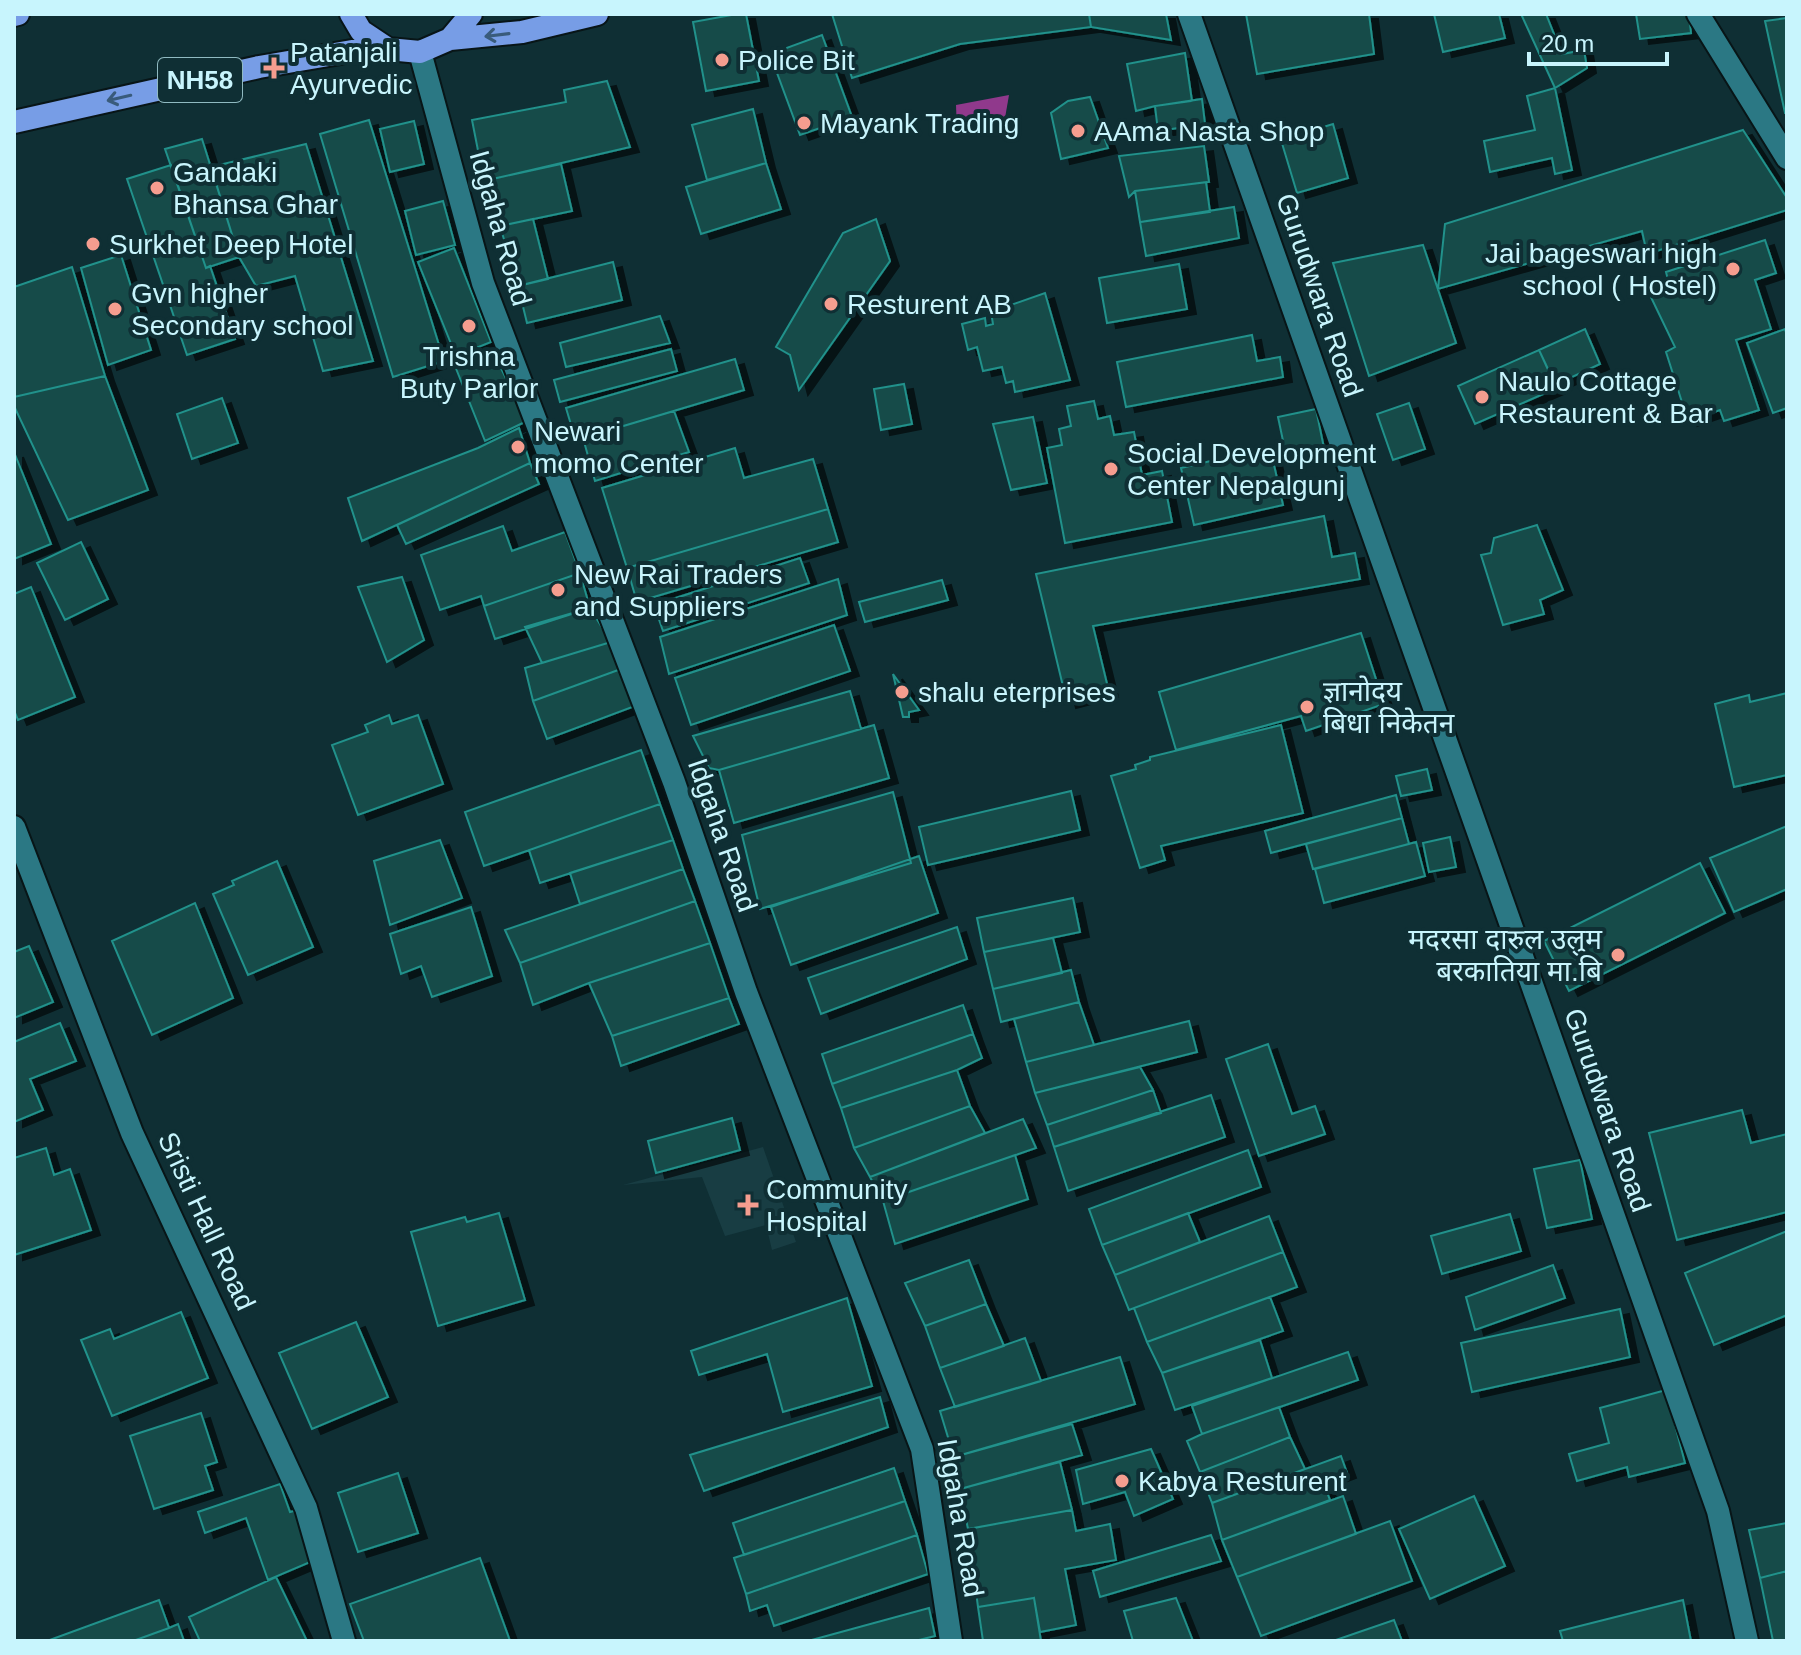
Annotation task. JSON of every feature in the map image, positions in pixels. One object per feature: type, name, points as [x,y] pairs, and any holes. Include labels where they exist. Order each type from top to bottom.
[{"type":"highway","points":[[351,14],[361,31],[388,49]]},
{"type":"highway","name":"NH58","points":[[450,39],[471,14]]},
{"type":"highway","name":"NH58","points":[[14,122],[259,67],[352,51],[388,49],[420,52],[450,39],[522,32],[597,14]]},
{"type":"street","name":"Gurudwara Road","points":[[1189,14],[1718,1511],[1747,1641]]},
{"type":"street","points":[[1698,14],[1787,158]]},
{"type":"street","name":"Idgaha Road","points":[[420,52],[483,283],[674,782],[746,992],[922,1449],[951,1641]]},
{"type":"street","name":"Sristi Hall Road","points":[[14,827],[132,1133],[306,1508],[344,1641]]},
{"type":"shaded area","points":[[1009,95],[1005,118],[957,132],[956,105]]},
{"type":"shaded area","name":"Community Hospital","points":[[763,1147],[796,1242],[772,1250],[766,1225],[725,1236],[702,1177],[623,1185]]},
{"type":"building","points":[[746,14],[759,81],[706,91],[693,22]]},
{"type":"building","points":[[832,14],[1089,14],[1091,27],[960,44],[852,78]]},
{"type":"building","points":[[1089,14],[1166,14],[1171,40],[1091,27]]},
{"type":"building","points":[[1246,14],[1369,14],[1374,54],[1257,74]]},
{"type":"building","points":[[1434,14],[1499,14],[1505,38],[1443,52]]},
{"type":"building","points":[[1521,14],[1546,14],[1562,54],[1584,50],[1587,68],[1555,88]]},
{"type":"building","points":[[1636,14],[1689,14],[1691,33],[1640,39]]},
{"type":"building","points":[[1787,18],[1787,113],[1785,113],[1765,21]]},
{"type":"building","points":[[822,35],[852,117],[800,135],[770,54]]},
{"type":"building","points":[[1185,53],[1192,101],[1136,111],[1127,64]]},
{"type":"building","points":[[607,81],[630,147],[484,181],[472,120],[566,102],[564,90]]},
{"type":"building","points":[[1555,88],[1572,170],[1555,174],[1552,158],[1490,172],[1484,141],[1535,130],[1527,96]]},
{"type":"building","name":"AAma Nasta Shop","points":[[1090,97],[1108,148],[1061,159],[1051,113],[1068,101]]},
{"type":"building","points":[[1202,99],[1205,124],[1158,131],[1155,106]]},
{"type":"building","points":[[753,109],[766,163],[707,180],[692,125]]},
{"type":"building","points":[[369,120],[444,361],[393,377],[320,134]]},
{"type":"building","points":[[414,121],[424,164],[390,172],[380,129]]},
{"type":"building","points":[[1333,124],[1348,178],[1297,193],[1281,140]]},
{"type":"building","points":[[1743,130],[1787,198],[1787,210],[1647,254],[1642,231],[1438,289],[1445,224]]},
{"type":"building","points":[[202,139],[239,257],[206,268],[165,149]]},
{"type":"building","points":[[306,144],[373,361],[323,371],[295,276],[256,286],[239,257],[211,167]]},
{"type":"building","points":[[1204,146],[1209,182],[1135,191],[1129,197],[1119,156]]},
{"type":"building","points":[[766,163],[781,209],[701,234],[686,187]]},
{"type":"building","points":[[561,164],[572,211],[500,226],[492,179]]},
{"type":"building","points":[[171,165],[206,268],[210,266],[235,339],[187,355],[127,179]]},
{"type":"building","points":[[1206,182],[1210,212],[1140,222],[1135,191]]},
{"type":"building","points":[[443,201],[455,245],[416,255],[405,211]]},
{"type":"building","points":[[1234,207],[1239,238],[1146,256],[1140,222]]},
{"type":"building","points":[[533,219],[548,279],[518,286],[500,226]]},
{"type":"building","name":"Resturent AB","points":[[876,219],[890,261],[799,390],[790,355],[776,347],[843,233]]},
{"type":"building","points":[[1765,240],[1776,273],[1755,280],[1771,329],[1736,340],[1759,410],[1724,421],[1720,410],[1688,421],[1666,352],[1675,347],[1648,291],[1669,284],[1666,272]]},
{"type":"building","points":[[1423,245],[1456,343],[1369,376],[1333,263]]},
{"type":"building","points":[[454,248],[491,342],[456,356],[418,262]]},
{"type":"building","name":"Gvn higher Secondary school","points":[[121,255],[151,350],[108,365],[81,268]]},
{"type":"building","points":[[613,262],[622,300],[527,323],[518,286]]},
{"type":"building","points":[[1179,264],[1187,309],[1107,323],[1099,278]]},
{"type":"building","points":[[72,267],[105,376],[14,397],[14,287]]},
{"type":"building","points":[[1045,293],[1070,380],[1015,392],[1013,381],[1006,383],[1002,367],[983,371],[977,347],[968,350],[962,324],[985,318],[986,326],[993,324],[991,312]]},
{"type":"building","points":[[660,316],[670,343],[566,367],[560,343]]},
{"type":"building","points":[[1585,329],[1600,364],[1555,385],[1539,350]]},
{"type":"building","points":[[1785,329],[1787,408],[1773,413],[1747,343]]},
{"type":"building","points":[[1252,335],[1257,361],[1280,357],[1283,377],[1126,407],[1117,362]]},
{"type":"building","points":[[671,349],[677,371],[560,402],[554,380]]},
{"type":"building","points":[[492,350],[527,421],[485,441],[453,361]]},
{"type":"building","points":[[1539,350],[1557,388],[1475,424],[1458,386]]},
{"type":"building","points":[[735,359],[744,390],[575,438],[566,408]]},
{"type":"building","points":[[105,376],[148,490],[68,520],[14,406],[14,397]]},
{"type":"building","points":[[904,384],[912,424],[881,430],[874,389]]},
{"type":"building","points":[[222,398],[238,443],[192,459],[177,414]]},
{"type":"building","points":[[1094,401],[1098,419],[1110,416],[1114,435],[1134,432],[1142,475],[1162,471],[1172,522],[1065,543],[1047,448],[1062,445],[1059,429],[1071,426],[1067,406]]},
{"type":"building","points":[[1409,403],[1425,449],[1393,460],[1377,414]]},
{"type":"building","points":[[1316,409],[1324,448],[1286,455],[1278,417]]},
{"type":"building","points":[[674,411],[689,452],[595,481],[583,438]]},
{"type":"building","points":[[1033,417],[1047,483],[1011,490],[993,424]]},
{"type":"building","points":[[519,428],[530,463],[362,541],[348,498],[478,448]]},
{"type":"building","points":[[1270,447],[1283,505],[1194,525],[1181,468]]},
{"type":"building","points":[[735,448],[744,478],[813,459],[828,509],[627,568],[602,488]]},
{"type":"building","points":[[14,452],[51,544],[14,559]]},
{"type":"building","points":[[530,463],[539,484],[406,544],[397,525]]},
{"type":"building","points":[[828,509],[838,542],[637,602],[627,568]]},
{"type":"building","points":[[1324,516],[1332,557],[1355,553],[1360,579],[1093,626],[1109,692],[1067,703],[1036,574]]},
{"type":"building","points":[[1537,525],[1563,590],[1540,600],[1544,614],[1503,625],[1481,555],[1491,553],[1494,538]]},
{"type":"building","points":[[503,526],[512,551],[565,532],[580,573],[484,606],[481,596],[440,610],[421,555]]},
{"type":"building","points":[[81,542],[108,599],[65,620],[37,563]]},
{"type":"building","points":[[800,558],[809,583],[663,631],[654,605]]},
{"type":"building","name":"New Rai Traders and Suppliers","points":[[580,573],[590,608],[495,639],[484,606]]},
{"type":"building","points":[[402,577],[424,640],[387,662],[358,587]]},
{"type":"building","points":[[838,579],[847,615],[669,674],[660,637]]},
{"type":"building","points":[[942,580],[948,600],[865,622],[859,602]]},
{"type":"building","points":[[31,587],[75,697],[18,720],[14,710],[14,594]]},
{"type":"building","points":[[590,608],[611,642],[542,663],[525,627]]},
{"type":"building","points":[[834,625],[850,671],[691,725],[675,678]]},
{"type":"building","points":[[1361,633],[1384,704],[1306,731],[1301,716],[1176,750],[1159,692]]},
{"type":"building","points":[[611,642],[621,669],[533,701],[525,668]]},
{"type":"building","points":[[621,669],[635,706],[547,739],[533,701]]},
{"type":"building","name":"shalu eterprises","points":[[893,674],[919,710],[909,712],[909,717],[903,717]]},
{"type":"building","points":[[850,691],[861,729],[719,770],[709,768],[693,736]]},
{"type":"building","points":[[1787,693],[1787,775],[1734,787],[1715,704],[1749,695],[1750,702]]},
{"type":"building","points":[[389,715],[392,724],[418,715],[443,784],[358,815],[332,745],[368,732],[365,725]]},
{"type":"building","points":[[874,725],[889,778],[734,823],[719,770]]},
{"type":"building","points":[[1281,725],[1303,813],[1161,846],[1165,860],[1140,868],[1111,776],[1136,769],[1135,765],[1150,760],[1150,757]]},
{"type":"building","points":[[641,750],[660,804],[484,866],[465,812]]},
{"type":"building","points":[[1427,769],[1432,790],[1401,796],[1396,776]]},
{"type":"building","points":[[1071,791],[1080,830],[928,865],[919,827]]},
{"type":"building","points":[[893,792],[911,863],[760,909],[742,835]]},
{"type":"building","points":[[1396,795],[1402,818],[1271,853],[1265,831]]},
{"type":"building","points":[[660,804],[673,840],[540,883],[529,850]]},
{"type":"building","points":[[1402,818],[1409,844],[1313,869],[1306,844]]},
{"type":"building","points":[[1787,826],[1787,889],[1734,912],[1710,858]]},
{"type":"building","points":[[1450,837],[1456,867],[1429,872],[1423,843]]},
{"type":"building","points":[[440,840],[462,898],[390,925],[374,861]]},
{"type":"building","points":[[673,840],[683,869],[580,904],[570,873]]},
{"type":"building","points":[[1416,842],[1425,876],[1324,903],[1315,869]]},
{"type":"building","points":[[919,856],[938,913],[791,965],[771,907]]},
{"type":"building","points":[[277,861],[313,947],[248,975],[213,894],[234,885],[232,881]]},
{"type":"building","points":[[1700,863],[1725,913],[1569,991],[1544,941]]},
{"type":"building","points":[[683,869],[695,901],[520,963],[505,930]]},
{"type":"building","points":[[1073,898],[1080,932],[984,952],[977,918]]},
{"type":"building","points":[[695,901],[710,943],[533,1005],[520,963]]},
{"type":"building","points":[[195,903],[233,998],[152,1035],[112,941]]},
{"type":"building","points":[[471,907],[492,976],[432,997],[421,966],[401,974],[390,934]]},
{"type":"building","points":[[957,927],[967,959],[821,1014],[808,978]]},
{"type":"building","points":[[1053,938],[1062,973],[993,989],[984,952]]},
{"type":"building","points":[[710,943],[729,998],[612,1036],[589,983]]},
{"type":"building","points":[[29,946],[53,1002],[14,1018],[14,952]]},
{"type":"building","points":[[1071,970],[1079,1002],[1001,1022],[993,989]]},
{"type":"building","points":[[729,998],[739,1024],[621,1066],[612,1036]]},
{"type":"building","points":[[1079,1002],[1094,1045],[1026,1062],[1014,1019]]},
{"type":"building","points":[[963,1005],[973,1034],[832,1084],[822,1054]]},
{"type":"building","points":[[1189,1021],[1197,1052],[1035,1093],[1026,1062]]},
{"type":"building","points":[[60,1023],[76,1061],[30,1079],[43,1110],[14,1122],[14,1042]]},
{"type":"building","points":[[973,1034],[982,1058],[957,1070],[841,1108],[832,1084]]},
{"type":"building","points":[[1268,1044],[1292,1114],[1315,1106],[1325,1134],[1259,1156],[1226,1059]]},
{"type":"building","points":[[1140,1067],[1153,1090],[1047,1125],[1035,1093]]},
{"type":"building","points":[[957,1070],[970,1106],[854,1148],[841,1108]]},
{"type":"building","points":[[1153,1090],[1161,1113],[1054,1147],[1047,1125]]},
{"type":"building","points":[[1211,1095],[1225,1137],[1068,1191],[1054,1147]]},
{"type":"building","points":[[970,1106],[985,1133],[870,1177],[854,1148]]},
{"type":"building","points":[[1742,1110],[1751,1143],[1787,1134],[1787,1212],[1677,1240],[1649,1133]]},
{"type":"building","points":[[732,1118],[740,1150],[656,1173],[648,1141]]},
{"type":"building","points":[[1023,1119],[1036,1148],[883,1201],[870,1177]]},
{"type":"building","points":[[46,1148],[54,1175],[70,1169],[91,1230],[14,1255],[14,1158]]},
{"type":"building","points":[[1248,1150],[1261,1187],[1102,1245],[1089,1209]]},
{"type":"building","points":[[1015,1155],[1028,1199],[895,1244],[883,1201]]},
{"type":"building","points":[[1580,1160],[1592,1219],[1547,1228],[1534,1169]]},
{"type":"building","points":[[499,1213],[525,1300],[438,1326],[411,1232],[465,1217],[467,1222]]},
{"type":"building","points":[[1188,1213],[1200,1242],[1115,1275],[1102,1245]]},
{"type":"building","points":[[1510,1214],[1521,1251],[1442,1274],[1431,1236]]},
{"type":"building","points":[[1269,1216],[1283,1252],[1129,1310],[1115,1275]]},
{"type":"building","points":[[1787,1231],[1787,1315],[1714,1345],[1685,1273]]},
{"type":"building","points":[[1283,1252],[1297,1287],[1147,1342],[1134,1308]]},
{"type":"building","points":[[969,1260],[986,1304],[925,1326],[905,1283]]},
{"type":"building","points":[[1553,1265],[1565,1298],[1475,1330],[1466,1297]]},
{"type":"building","points":[[1270,1297],[1283,1331],[1162,1373],[1147,1342]]},
{"type":"building","points":[[847,1298],[872,1386],[783,1412],[767,1354],[699,1375],[691,1351]]},
{"type":"building","points":[[986,1304],[1004,1346],[940,1368],[925,1326]]},
{"type":"building","points":[[1620,1309],[1630,1357],[1472,1392],[1461,1343]]},
{"type":"building","points":[[181,1312],[208,1378],[112,1416],[81,1340],[110,1329],[114,1339]]},
{"type":"building","points":[[356,1322],[388,1397],[312,1429],[279,1353]]},
{"type":"building","points":[[1025,1338],[1041,1381],[955,1407],[940,1368]]},
{"type":"building","points":[[1260,1340],[1272,1378],[1175,1410],[1162,1373]]},
{"type":"building","points":[[1348,1352],[1358,1380],[1202,1434],[1192,1406]]},
{"type":"building","points":[[1120,1357],[1135,1404],[954,1457],[940,1411]]},
{"type":"building","points":[[1666,1390],[1685,1463],[1629,1477],[1627,1467],[1577,1481],[1569,1454],[1609,1443],[1600,1408]]},
{"type":"building","points":[[880,1397],[888,1427],[704,1491],[690,1455]]},
{"type":"building","points":[[1279,1407],[1290,1437],[1200,1472],[1187,1441]]},
{"type":"building","points":[[201,1413],[217,1462],[205,1466],[213,1490],[154,1509],[130,1436]]},
{"type":"building","points":[[1072,1424],[1082,1455],[960,1489],[954,1457]]},
{"type":"building","points":[[1290,1437],[1305,1469],[1212,1503],[1200,1472]]},
{"type":"building","name":"Kabya Resturent","points":[[1151,1449],[1173,1499],[1134,1516],[1125,1492],[1083,1504],[1076,1470]]},
{"type":"building","points":[[1341,1456],[1347,1473],[1323,1482],[1330,1500],[1222,1540],[1212,1503]]},
{"type":"building","points":[[1060,1462],[1072,1510],[968,1529],[960,1489]]},
{"type":"building","points":[[894,1468],[905,1501],[744,1555],[733,1523]]},
{"type":"building","points":[[398,1473],[418,1533],[358,1552],[338,1493]]},
{"type":"building","points":[[280,1484],[290,1512],[298,1510],[315,1560],[268,1580],[246,1518],[205,1533],[198,1512]]},
{"type":"building","points":[[1343,1496],[1356,1534],[1237,1577],[1222,1540]]},
{"type":"building","points":[[1474,1496],[1505,1566],[1430,1599],[1399,1529]]},
{"type":"building","points":[[905,1501],[917,1535],[746,1594],[734,1558]]},
{"type":"building","points":[[1072,1510],[1076,1531],[1110,1524],[1116,1560],[1065,1569],[1076,1625],[1040,1632],[1034,1598],[978,1607],[968,1529]]},
{"type":"building","points":[[1390,1521],[1412,1581],[1261,1636],[1237,1577]]},
{"type":"building","points":[[1787,1523],[1787,1571],[1760,1578],[1749,1530]]},
{"type":"building","points":[[917,1535],[928,1574],[774,1626],[767,1605],[750,1611],[746,1594]]},
{"type":"building","points":[[1211,1535],[1221,1561],[1100,1597],[1093,1571]]},
{"type":"building","points":[[480,1558],[510,1641],[364,1641],[350,1604]]},
{"type":"building","points":[[1787,1571],[1787,1641],[1773,1641],[1760,1578]]},
{"type":"building","points":[[276,1577],[307,1641],[200,1641],[189,1617]]},
{"type":"building","points":[[1034,1598],[1041,1641],[983,1641],[978,1607]]},
{"type":"building","points":[[1176,1598],[1193,1641],[1133,1641],[1124,1611]]},
{"type":"building","points":[[159,1600],[169,1628],[133,1641],[47,1641]]},
{"type":"building","points":[[1683,1600],[1691,1641],[1563,1641],[1560,1631]]},
{"type":"building","points":[[929,1608],[935,1636],[915,1641],[808,1641]]},
{"type":"building","points":[[1394,1620],[1402,1641],[1333,1641]]},
{"type":"building","points":[[178,1624],[184,1641],[133,1641],[169,1628]]},
{"type":"place","name":"Police Bit","points":[[722,60]]},
{"type":"place","name":"Patanjali Ayurvedic","points":[[274,68]]},
{"type":"place","name":"Mayank Trading","points":[[804,123]]},
{"type":"place","name":"AAma Nasta Shop","points":[[1078,131]]},
{"type":"place","name":"Gandaki Bhansa Ghar","points":[[157,188]]},
{"type":"place","name":"Surkhet Deep Hotel","points":[[93,244]]},
{"type":"place","name":"Jai bageswari high school ( Hostel)","points":[[1733,269]]},
{"type":"place","name":"Resturent AB","points":[[831,304]]},
{"type":"place","name":"Gvn higher Secondary school","points":[[115,309]]},
{"type":"place","name":"Trishna Buty Parlor","points":[[469,326]]},
{"type":"place","name":"Naulo Cottage Restaurent & Bar","points":[[1482,397]]},
{"type":"place","name":"Newari momo Center","points":[[518,447]]},
{"type":"place","name":"Social Development Center Nepalgunj","points":[[1111,469]]},
{"type":"place","name":"New Rai Traders and Suppliers","points":[[558,590]]},
{"type":"place","name":"shalu eterprises","points":[[902,692]]},
{"type":"place","name":"ज्ञानाेदय बिधा निकेतन","points":[[1307,707]]},
{"type":"place","name":"मदरसा दारुल उलुम बरकातिया मा.बि","points":[[1618,955]]},
{"type":"place","name":"Community Hospital","points":[[748,1205]]},
{"type":"place","name":"Kabya Resturent","points":[[1122,1481]]}]
